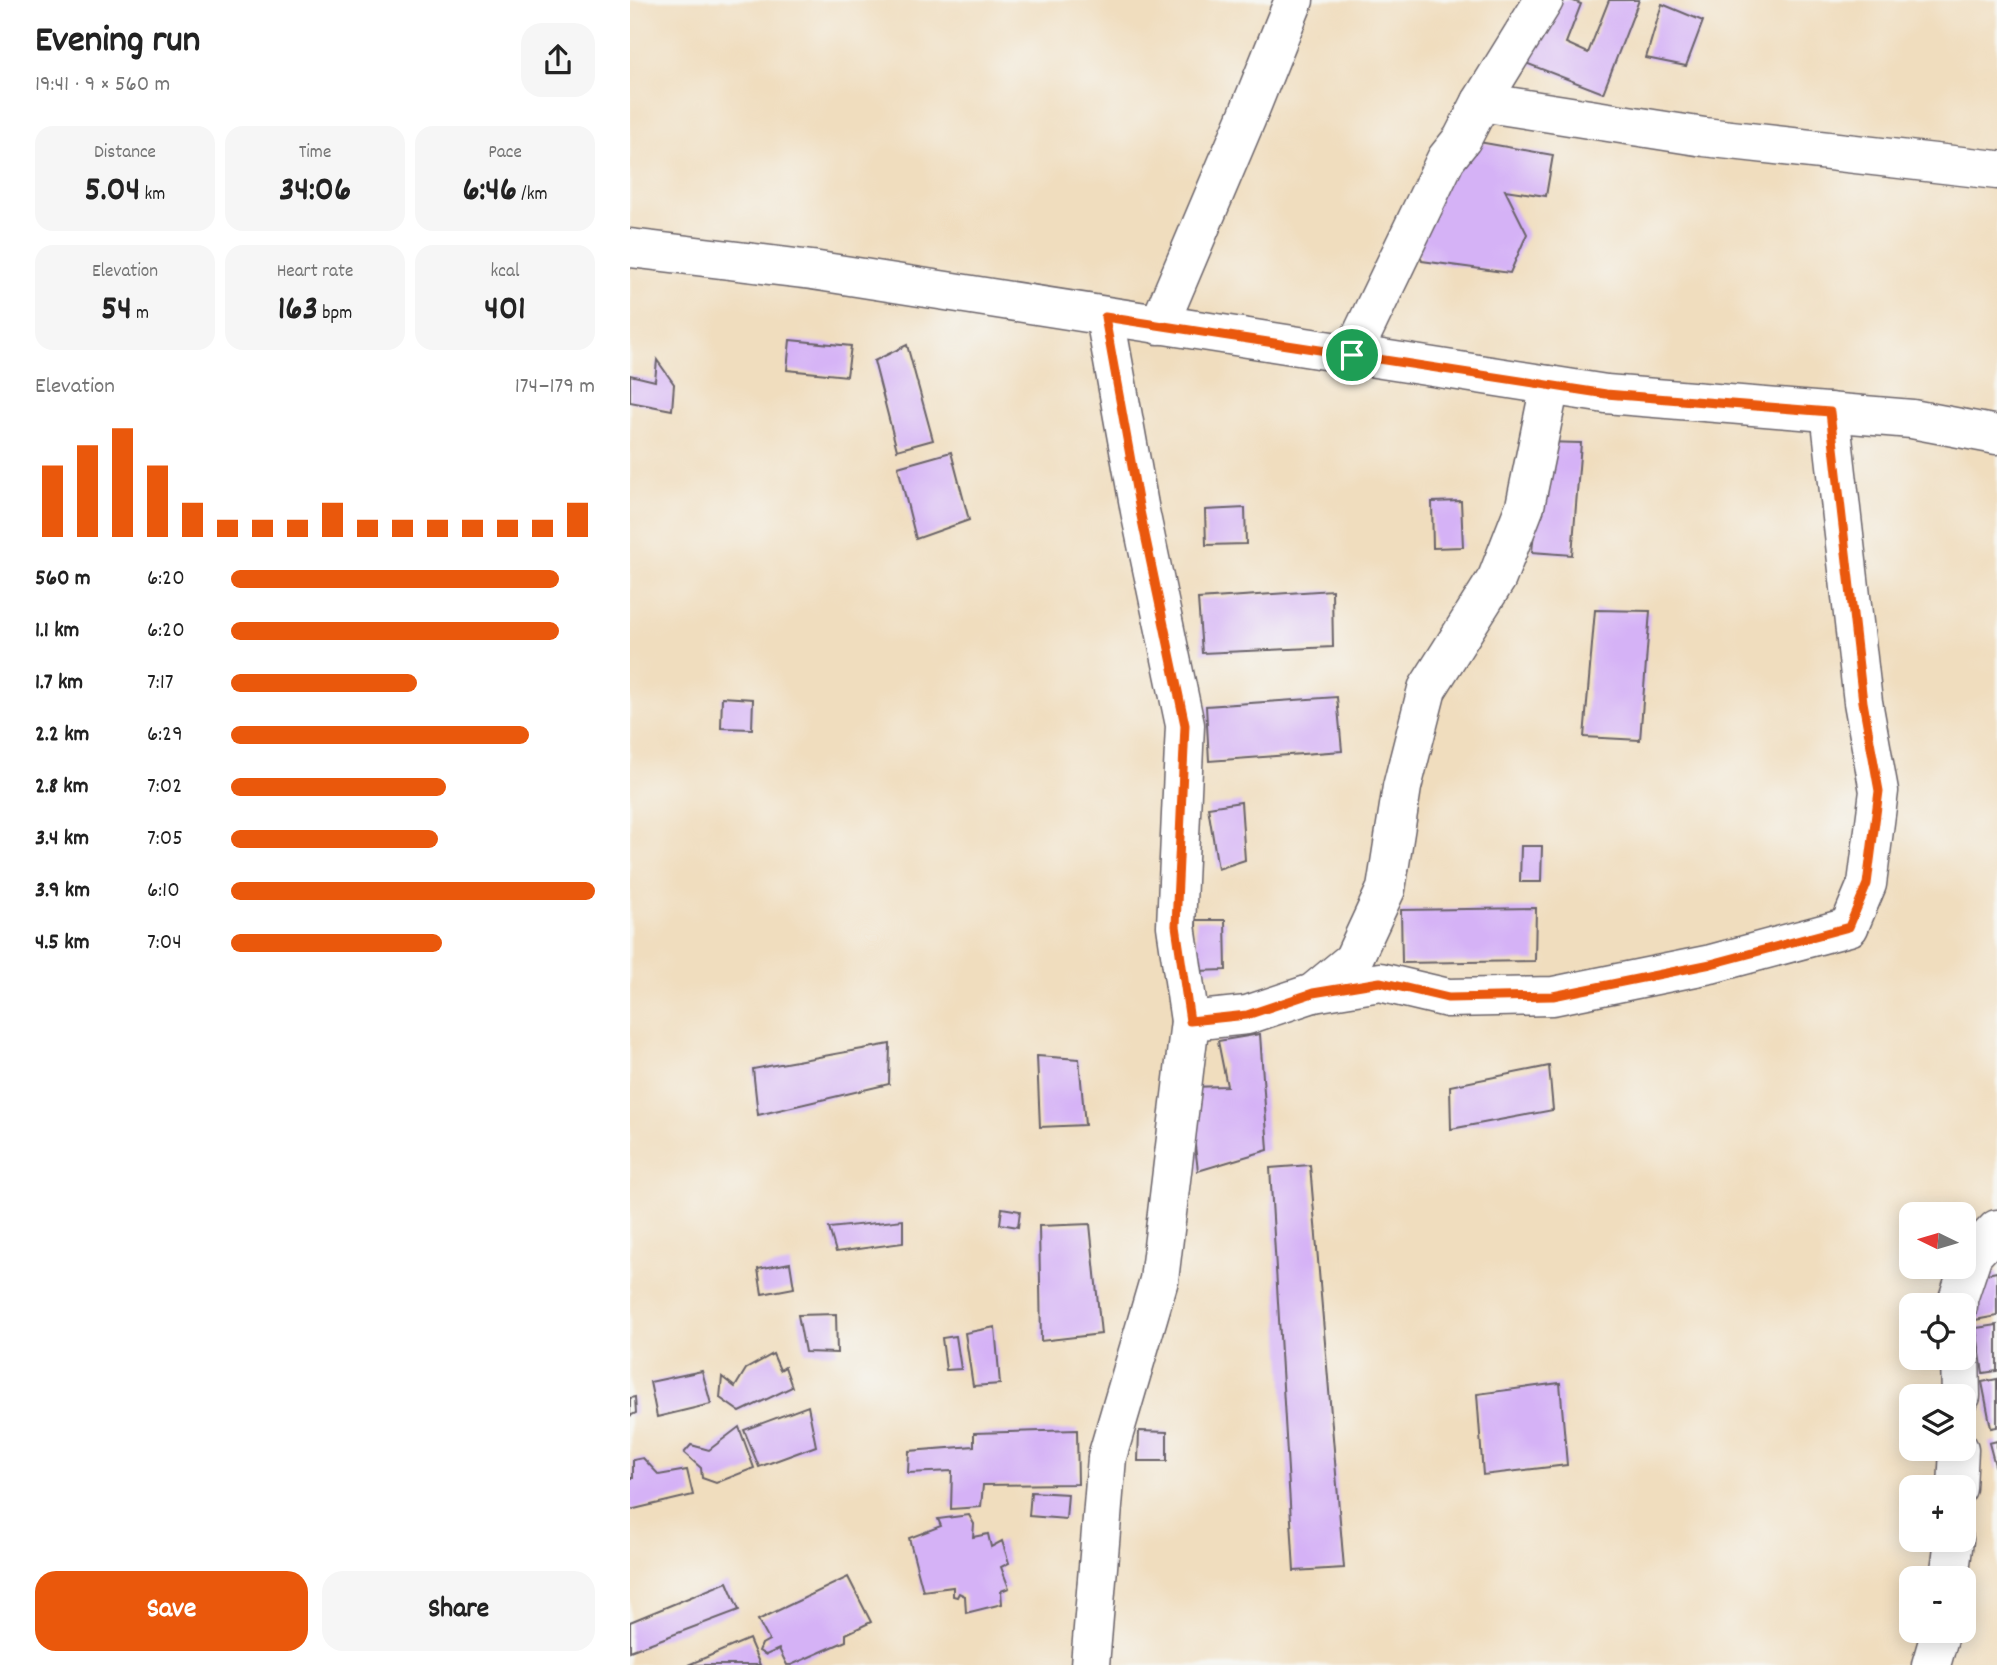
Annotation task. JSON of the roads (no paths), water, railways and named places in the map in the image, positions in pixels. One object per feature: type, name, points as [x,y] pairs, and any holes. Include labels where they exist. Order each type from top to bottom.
[{"type":"street","points":[[1159,325],[1294,0]]},
{"type":"street","points":[[1352,355],[1446,159],[1462,139],[1481,102],[1544,0]]},
{"type":"street","points":[[1481,102],[1704,137],[1997,170]]},
{"type":"street","points":[[630,248],[812,270],[1606,394],[1912,419],[1997,435]]},
{"type":"street","points":[[1090,1665],[1107,1457],[1159,1280],[1190,1021],[1176,926],[1185,725],[1140,511],[1105,317]]},
{"type":"street","points":[[1313,993],[1353,960],[1386,889],[1402,787],[1427,690],[1497,579],[1525,506],[1550,385]]},
{"type":"street","points":[[1190,1021],[1247,1015],[1313,993],[1380,982],[1448,998],[1553,996],[1711,964],[1849,927],[1867,884],[1879,791],[1863,702],[1830,412]]},
{"type":"street","points":[[1960,1293],[1973,1254],[1997,1229]]},
{"type":"street","points":[[1931,1665],[1937,1643]]}]
